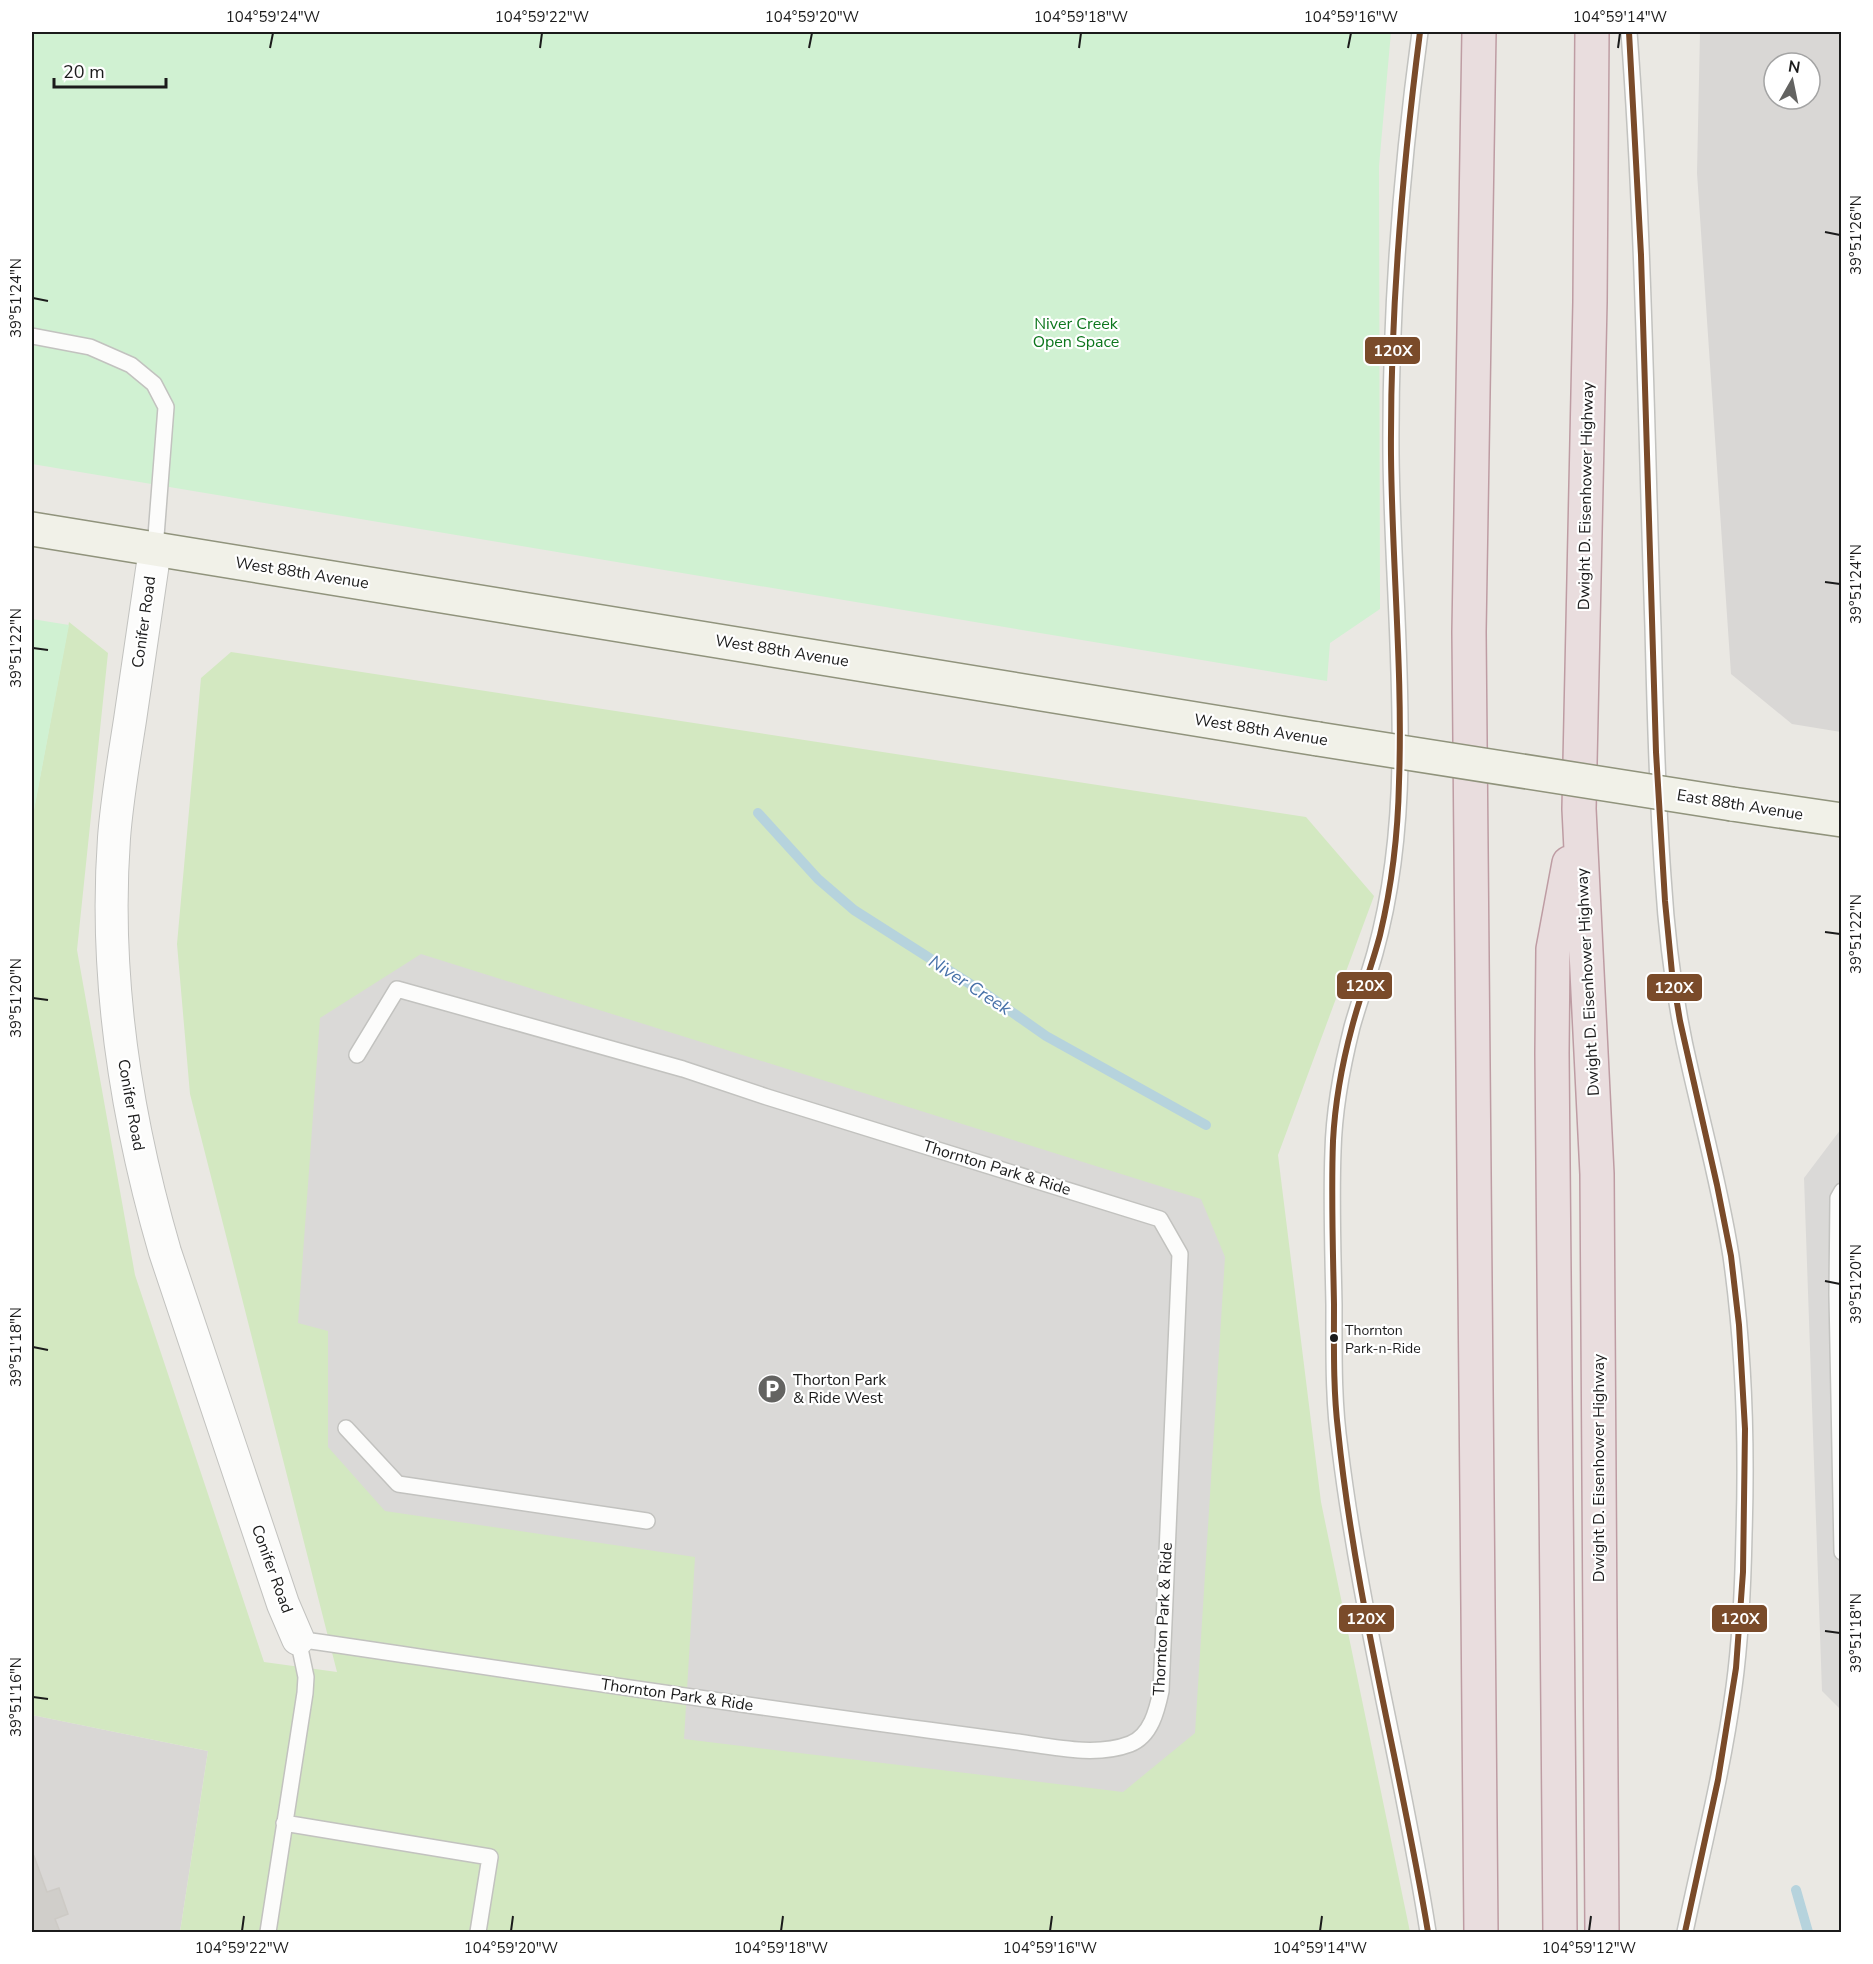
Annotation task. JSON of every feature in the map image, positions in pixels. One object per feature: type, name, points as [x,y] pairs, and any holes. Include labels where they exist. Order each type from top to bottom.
[{"type":"highway","points":[[1479,32],[1469,644],[1481,1932]]},
{"type":"highway","name":"Dwight D. Eisenhower Highway","points":[[1592,32],[1590,314],[1580,808],[1597,1174],[1602,1932]]},
{"type":"highway","points":[[1560,1932],[1553,949],[1580,808]]},
{"type":"main road","name":"West 88th Avenue","points":[[32,529],[1532,773]]},
{"type":"main road","name":"East 88th Avenue","points":[[1532,773],[1842,820]]},
{"type":"street","name":"Conifer Road","points":[[155,549],[114,838],[113,939],[116,1000],[122,1052],[141,1161],[165,1252],[279,1593],[298,1639]]},
{"type":"lane","points":[[1420,32],[1403,184],[1394,329],[1392,455],[1399,614],[1400,767],[1398,805],[1389,889],[1374,956],[1352,1027],[1338,1097],[1334,1124],[1332,1190],[1334,1397],[1339,1443],[1356,1559],[1406,1805],[1428,1932]]},
{"type":"lane","points":[[1629,32],[1642,264],[1656,735],[1666,919],[1689,1064],[1708,1139],[1730,1253],[1740,1332],[1745,1426],[1742,1590],[1737,1664],[1724,1747],[1685,1932]]},
{"type":"lane","points":[[32,336],[90,347],[131,364],[154,384],[166,407],[155,549]]},
{"type":"lane","name":"Thornton Park & Ride","points":[[298,1639],[853,1720],[1095,1750],[1132,1744],[1147,1731],[1156,1713],[1163,1664],[1179,1254],[1160,1219],[683,1070],[397,989],[357,1055]]},
{"type":"lane","points":[[1842,1191],[1838,1198],[1837,1294],[1842,1552]]},
{"type":"lane","points":[[346,1428],[398,1484],[647,1521]]},
{"type":"lane","points":[[268,1932],[305,1693],[306,1677],[298,1639]]},
{"type":"lane","points":[[284,1823],[490,1857],[478,1932]]},
{"type":"shaded area","points":[[1700,32],[1841,32],[1841,732],[1792,724],[1731,674],[1697,173]]},
{"type":"shaded area","name":"Thorton Park & Ride West","points":[[421,954],[1201,1199],[1225,1257],[1195,1733],[1123,1792],[684,1739],[695,1557],[385,1511],[328,1447],[328,1331],[298,1323],[320,1018]]},
{"type":"shaded area","points":[[1841,1129],[1841,1710],[1822,1691],[1804,1178]]},
{"type":"shaded area","points":[[32,1715],[208,1751],[180,1932],[32,1932]]},
{"type":"green space","name":"Niver Creek Open Space","points":[[32,32],[1391,32],[1379,166],[1380,609],[1330,643],[1327,681],[32,464]]},
{"type":"green space","points":[[32,619],[69,625],[32,821]]},
{"type":"green space","points":[[69,622],[108,653],[77,950],[135,1275],[264,1662],[337,1672],[190,1094],[177,944],[201,678],[231,652],[1306,817],[1374,896],[1278,1155],[1321,1502],[1410,1932],[180,1932],[208,1751],[32,1715],[32,820]]},
{"type":"building","points":[[34,1856],[47,1892],[59,1888],[68,1914],[55,1919],[60,1932],[32,1932],[32,1857]]},
{"type":"waterway","name":"Niver Creek","points":[[758,813],[818,879],[854,910],[989,996],[1046,1036],[1206,1125]]},
{"type":"waterway","name":"Niver Creek","points":[[1796,1890],[1808,1932]]},
{"type":"transit line","name":"120X","points":[[1420,32],[1403,190],[1395,296],[1391,402],[1392,496],[1400,700],[1397,820],[1394,859],[1384,916],[1377,947],[1352,1027],[1335,1112],[1332,1202],[1336,1414],[1346,1493],[1355,1556],[1428,1932]]},
{"type":"transit line","name":"120X","points":[[1629,32],[1641,255],[1656,752],[1665,901],[1672,973],[1680,1021],[1731,1256],[1739,1325],[1745,1429],[1743,1572],[1736,1668],[1718,1780],[1685,1932]]},
{"type":"place","name":"Thornton Park-n-Ride","points":[[1334,1338]]},
{"type":"place","name":"Thorton Park & Ride West","points":[[772,1389]]}]
